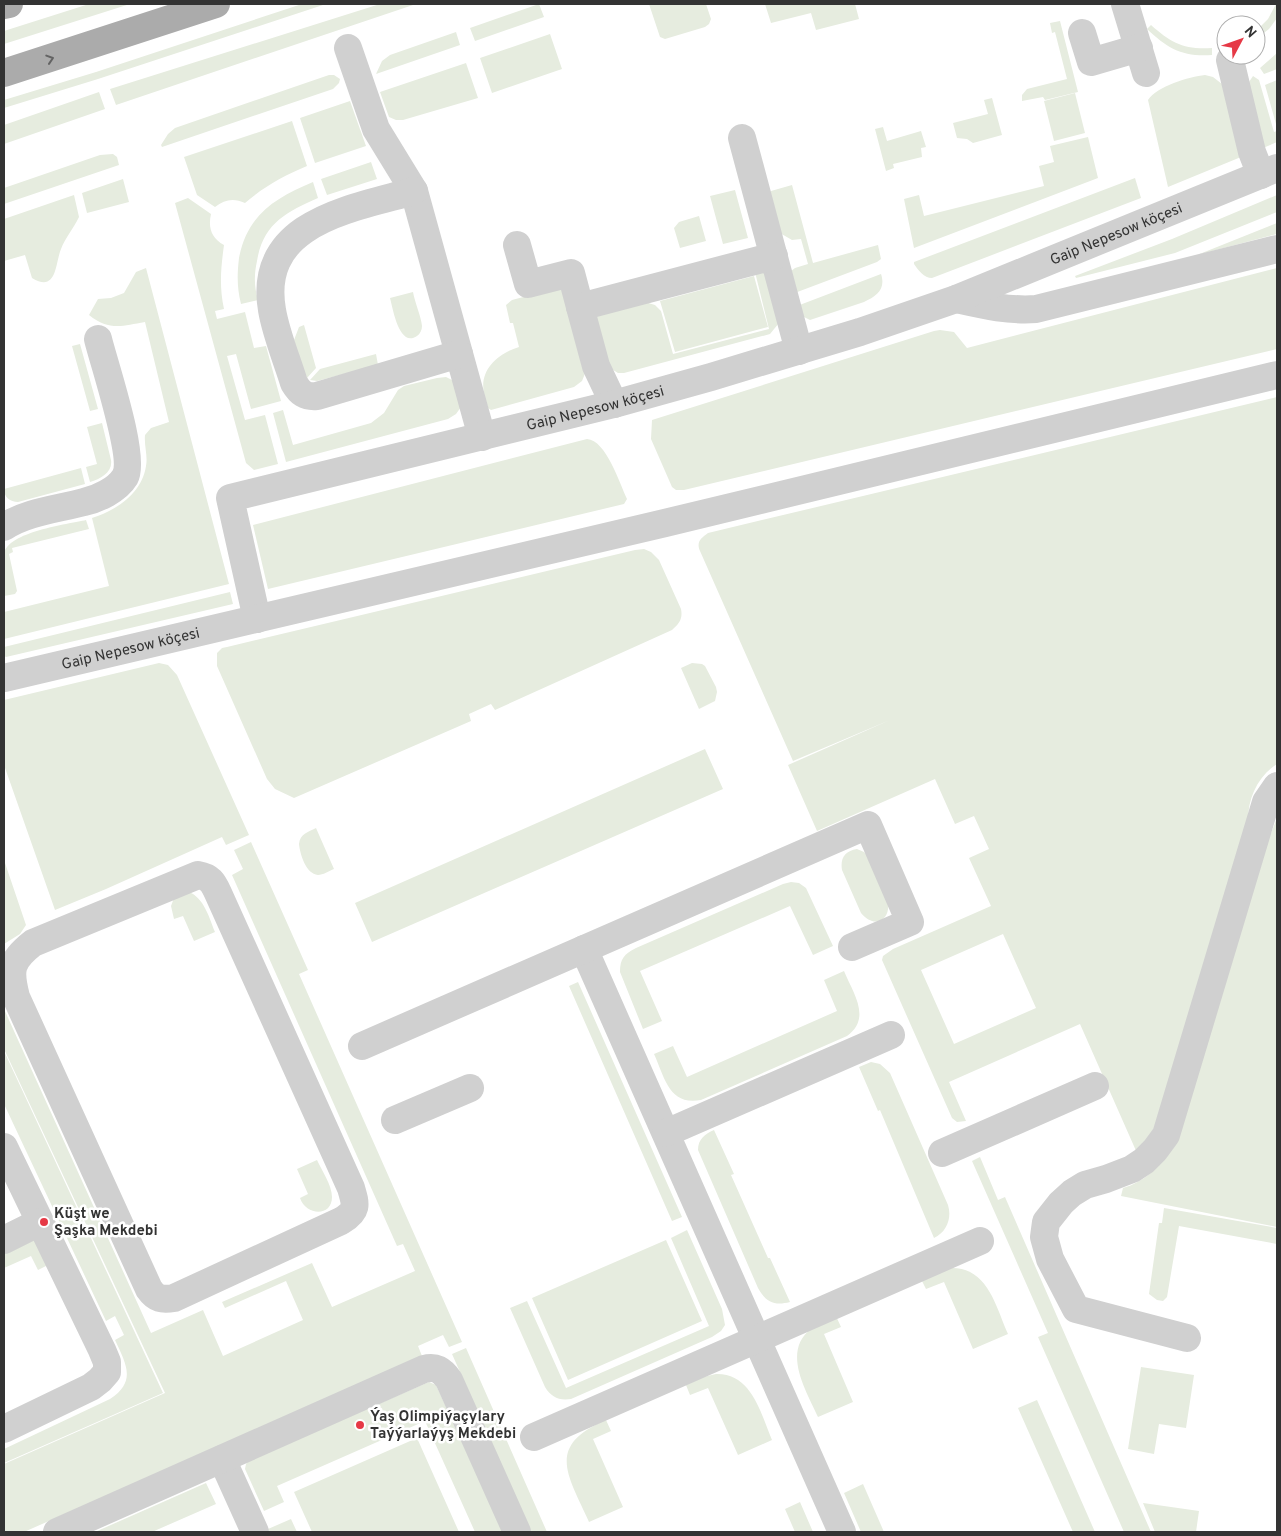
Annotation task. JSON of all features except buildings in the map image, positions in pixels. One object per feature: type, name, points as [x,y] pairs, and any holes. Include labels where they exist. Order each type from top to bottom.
[{"type":"main road","points":[[4,5],[9,4]]},
{"type":"main road","points":[[4,73],[216,4]]},
{"type":"street","points":[[1082,33],[1091,62],[1143,61],[1125,4]]},
{"type":"street","points":[[348,48],[376,129],[414,191],[482,437]]},
{"type":"street","points":[[1231,65],[1252,152],[1269,172]]},
{"type":"street","points":[[742,138],[799,351]]},
{"type":"street","name":"Gaip Nepesow köçesi","points":[[257,619],[230,498],[614,404],[799,351],[956,299],[1269,172]]},
{"type":"street","points":[[414,191],[338,212],[322,219],[292,240],[282,250],[274,271],[270,291],[272,312],[294,383],[304,395],[317,396],[459,354]]},
{"type":"street","points":[[517,245],[528,284],[570,273],[596,366],[614,404]]},
{"type":"street","points":[[956,299],[990,307],[1016,310],[1036,309],[1277,249]]},
{"type":"street","points":[[580,307],[774,256]]},
{"type":"street","points":[[4,527],[22,518],[89,501],[110,492],[118,486],[125,476],[128,468],[124,435],[98,339]]},
{"type":"street","name":"Gaip Nepesow köçesi","points":[[4,678],[675,521],[1277,375]]},
{"type":"street","points":[[1187,1338],[1076,1309],[1050,1259],[1044,1237],[1046,1222],[1072,1193],[1085,1185],[1106,1179],[1138,1165],[1155,1150],[1166,1135],[1266,802],[1277,786]]},
{"type":"street","points":[[362,1046],[868,825],[910,922],[852,947]]},
{"type":"street","points":[[207,876],[213,882],[351,1188],[355,1202],[354,1210],[350,1216],[341,1221],[174,1298],[164,1300],[155,1297],[145,1280],[16,997],[12,982],[12,968],[15,958],[33,943],[188,877],[207,876]]},
{"type":"street","points":[[584,949],[842,1532]]},
{"type":"street","points":[[666,1133],[890,1035]]},
{"type":"street","points":[[942,1153],[1095,1086]]},
{"type":"street","points":[[395,1120],[470,1088]]},
{"type":"street","points":[[4,1147],[107,1362],[107,1372],[91,1387],[4,1429]]},
{"type":"street","points":[[4,1240],[40,1222]]},
{"type":"street","points":[[534,1436],[980,1241]]},
{"type":"street","points":[[57,1532],[431,1367],[438,1368],[448,1380],[517,1532]]},
{"type":"street","points":[[222,1459],[255,1532]]},
{"type":"shaded area","points":[[89,4],[130,4],[4,44],[4,31]]},
{"type":"shaded area","points":[[302,4],[326,4],[4,108],[4,100],[96,72]]},
{"type":"shaded area","points":[[380,4],[416,4],[116,105],[110,89]]},
{"type":"shaded area","points":[[539,4],[544,17],[475,41],[470,28]]},
{"type":"shaded area","points":[[649,4],[706,4],[711,19],[705,27],[665,39],[660,37]]},
{"type":"shaded area","points":[[765,4],[855,4],[859,19],[816,30],[811,13],[771,23]]},
{"type":"shaded area","points":[[1276,4],[1277,18],[1266,31],[1266,21]]},
{"type":"shaded area","points":[[1060,21],[1078,92],[1045,100],[1043,97],[1022,101],[1022,95],[1027,89],[1067,79],[1055,32],[1052,33],[1050,23]]},
{"type":"shaded area","points":[[1151,25],[1179,44],[1194,48],[1212,48],[1212,55],[1193,55],[1169,47],[1147,29]]},
{"type":"shaded area","points":[[456,32],[460,45],[376,74],[382,61],[390,55]]},
{"type":"shaded area","points":[[550,34],[562,69],[492,93],[480,58]]},
{"type":"shaded area","points":[[1277,53],[1277,69],[1264,74],[1260,68],[1266,65],[1266,63]]},
{"type":"shaded area","points":[[466,63],[478,98],[403,120],[389,117],[380,92]]},
{"type":"shaded area","points":[[329,75],[334,75],[340,79],[333,89],[162,147],[161,145],[168,134],[175,128]]},
{"type":"shaded area","points":[[1205,75],[1213,77],[1222,84],[1241,157],[1168,187],[1148,100],[1158,90],[1166,86]]},
{"type":"shaded area","points":[[1253,76],[1259,80],[1274,132],[1277,131],[1277,142],[1263,148],[1249,82]]},
{"type":"shaded area","points":[[1277,80],[1277,124],[1276,124],[1265,85]]},
{"type":"shaded area","points":[[99,92],[105,109],[4,144],[4,125]]},
{"type":"shaded area","points":[[1075,93],[1085,133],[1054,141],[1044,101]]},
{"type":"shaded area","points":[[992,98],[1002,135],[973,143],[967,139],[957,138],[953,123],[988,114],[984,100]]},
{"type":"shaded area","points":[[350,101],[366,146],[315,163],[300,118]]},
{"type":"shaded area","points":[[292,121],[307,166],[274,182],[245,203],[230,200],[222,202],[215,207],[197,195],[184,157]]},
{"type":"shaded area","points":[[883,127],[887,141],[921,131],[926,147],[921,148],[922,157],[893,164],[894,168],[886,171],[875,129]]},
{"type":"shaded area","points":[[1088,137],[1098,178],[914,248],[904,199],[919,195],[924,216],[1044,186],[1039,166],[1054,162],[1050,146]]},
{"type":"shaded area","points":[[113,154],[117,157],[119,165],[4,204],[4,188],[100,155]]},
{"type":"shaded area","points":[[371,162],[377,179],[327,195],[321,179]]},
{"type":"shaded area","points":[[1135,178],[1141,198],[932,278],[924,275],[914,264],[914,262]]},
{"type":"shaded area","points":[[123,179],[129,202],[87,213],[82,193]]},
{"type":"shaded area","points":[[313,182],[318,198],[286,214],[270,228],[260,248],[255,271],[258,300],[241,304],[238,287],[238,264],[243,243],[249,230],[256,219],[275,202]]},
{"type":"shaded area","points":[[792,185],[813,263],[878,245],[881,259],[792,294],[791,271],[808,264],[801,239],[792,240],[773,229],[767,196],[771,191]]},
{"type":"shaded area","points":[[735,190],[748,238],[723,244],[710,196]]},
{"type":"shaded area","points":[[74,195],[79,217],[63,245],[51,279],[46,282],[40,282],[32,278],[25,255],[4,261],[4,219]]},
{"type":"shaded area","points":[[1277,195],[1277,212],[1175,253],[1076,278],[1075,276],[1172,239]]},
{"type":"shaded area","points":[[188,198],[211,214],[210,223],[213,236],[224,245],[221,292],[224,309],[215,311],[217,319],[245,312],[254,348],[266,346],[281,401],[251,409],[236,354],[227,356],[245,420],[265,415],[278,464],[254,470],[246,463],[175,203]]},
{"type":"shaded area","points":[[699,216],[706,241],[680,248],[674,228],[679,222]]},
{"type":"shaded area","points":[[1277,223],[1277,234],[1197,255]]},
{"type":"shaded area","points":[[146,268],[229,584],[4,639],[4,612],[109,586],[92,518],[119,505],[134,492],[144,476],[146,466],[145,435],[151,428],[169,422],[145,322],[116,326],[103,323],[89,315],[98,299],[111,298],[124,293],[136,272]]},
{"type":"shaded area","points":[[1277,268],[1277,349],[684,490],[676,490],[672,487],[651,439],[652,420],[934,331],[954,332],[967,348]]},
{"type":"shaded area","points":[[766,269],[779,323],[770,334],[624,373],[618,373],[610,368],[596,316],[645,302],[655,305],[661,311],[673,354],[769,329],[755,272]]},
{"type":"shaded area","points":[[881,274],[881,288],[873,297],[864,302],[810,320],[802,316],[797,306]]},
{"type":"shaded area","points":[[754,276],[768,327],[675,352],[660,301]]},
{"type":"shaded area","points":[[557,288],[562,289],[586,371],[582,381],[574,387],[491,410],[488,408],[485,399],[483,384],[488,369],[504,353],[519,347],[513,323],[510,323],[506,305],[512,300]]},
{"type":"shaded area","points":[[413,292],[422,326],[419,334],[411,338],[406,337],[401,332],[390,298]]},
{"type":"shaded area","points":[[304,325],[316,368],[307,378],[303,373],[294,340],[299,327]]},
{"type":"shaded area","points":[[80,344],[98,409],[90,411],[72,346]]},
{"type":"shaded area","points":[[376,354],[378,365],[317,381],[310,380],[320,369]]},
{"type":"shaded area","points":[[446,377],[454,381],[461,407],[456,414],[448,419],[286,462],[273,413],[283,410],[293,445],[371,423],[384,413],[398,390],[404,386]]},
{"type":"shaded area","points":[[1277,397],[1277,764],[1259,781],[1252,796],[1248,820],[1156,1126],[1137,1153],[1080,1024],[949,1082],[966,1121],[957,1122],[952,1118],[882,960],[883,956],[893,949],[991,906],[969,858],[989,849],[974,816],[955,824],[935,779],[817,831],[788,765],[890,720],[793,761],[700,551],[700,540],[708,533]],"holes":[[[1003,934],[1036,1008],[954,1044],[921,970]]]},
{"type":"shaded area","points":[[102,423],[111,464],[105,474],[90,482],[86,467],[97,464],[87,427]]},
{"type":"shaded area","points":[[587,439],[594,441],[600,447],[612,464],[627,499],[624,504],[268,589],[253,525]]},
{"type":"shaded area","points":[[81,468],[85,484],[18,502],[6,497],[4,489]]},
{"type":"shaded area","points":[[86,520],[89,529],[12,548],[13,552],[9,554],[17,591],[15,594],[4,596],[3,559],[8,546],[16,540],[39,530]]},
{"type":"shaded area","points":[[644,549],[651,552],[659,560],[681,609],[680,621],[672,630],[495,710],[491,704],[469,714],[471,721],[294,798],[275,789],[267,779],[217,666],[217,653],[222,648]]},
{"type":"shaded area","points":[[230,592],[233,604],[4,656],[4,647]]},
{"type":"shaded area","points":[[159,663],[168,665],[177,675],[249,835],[226,845],[222,837],[55,910],[4,765],[4,700]]},
{"type":"shaded area","points":[[692,663],[705,666],[717,692],[715,701],[699,709],[681,668]]},
{"type":"shaded area","points":[[705,749],[723,789],[372,942],[355,903]]},
{"type":"shaded area","points":[[1277,818],[1277,1227],[1121,1196],[1123,1188],[1138,1182],[1150,1174],[1170,1151],[1267,843]]},
{"type":"shaded area","points":[[316,828],[334,869],[318,875],[314,874],[307,867],[302,858],[299,844],[307,832]]},
{"type":"shaded area","points":[[251,842],[308,970],[299,974],[462,1342],[449,1347],[443,1335],[418,1346],[422,1356],[24,1532],[4,1532],[4,1464],[165,1393],[4,1049],[4,1009],[151,1333],[203,1310],[223,1356],[303,1320],[286,1281],[225,1308],[222,1302],[312,1263],[332,1307],[415,1271],[403,1244],[397,1246],[232,875],[243,869],[234,850]]},
{"type":"shaded area","points":[[857,849],[864,852],[869,858],[888,901],[887,914],[876,922],[866,918],[861,913],[842,870],[842,862],[846,853]]},
{"type":"shaded area","points":[[4,860],[26,925],[20,934],[4,944]]},
{"type":"shaded area","points":[[791,882],[799,883],[806,888],[833,946],[813,955],[790,906],[640,971],[662,1021],[643,1029],[620,972],[622,960],[628,952]]},
{"type":"shaded area","points":[[189,892],[202,903],[215,932],[194,941],[183,916],[174,919],[171,906],[174,898]]},
{"type":"shaded area","points":[[844,971],[855,996],[859,1013],[854,1029],[847,1036],[701,1100],[690,1101],[682,1099],[675,1094],[665,1081],[654,1054],[673,1046],[687,1077],[837,1011],[824,980]]},
{"type":"shaded area","points":[[578,982],[682,1217],[672,1221],[569,986]]},
{"type":"shaded area","points":[[4,1051],[163,1393],[4,1463],[4,1449],[110,1399],[124,1386],[127,1372],[123,1357],[115,1340],[124,1335],[115,1316],[106,1321],[4,1104]]},
{"type":"shaded area","points":[[871,1062],[880,1064],[890,1073],[948,1205],[949,1220],[942,1232],[934,1238],[880,1110],[878,1111],[859,1067]]},
{"type":"shaded area","points":[[714,1130],[734,1174],[731,1175],[790,1302],[771,1302],[764,1297],[758,1288],[698,1150],[699,1143],[703,1137]]},
{"type":"shaded area","points":[[980,1157],[998,1200],[1005,1197],[1151,1532],[1124,1532],[1038,1337],[1048,1333],[972,1161]]},
{"type":"shaded area","points":[[317,1160],[332,1192],[331,1204],[328,1208],[318,1212],[308,1208],[300,1198],[308,1194],[297,1169]]},
{"type":"shaded area","points":[[1164,1208],[1277,1228],[1277,1244],[1179,1226],[1167,1297],[1163,1301],[1157,1300],[1149,1294],[1159,1223],[1162,1223]]},
{"type":"shaded area","points":[[687,1230],[722,1309],[725,1325],[721,1331],[712,1337],[571,1399],[559,1399],[553,1396],[545,1387],[510,1308],[527,1301],[566,1388],[709,1326],[671,1238]]},
{"type":"shaded area","points":[[38,1238],[50,1264],[38,1270],[31,1256],[4,1268],[4,1254]]},
{"type":"shaded area","points":[[666,1240],[702,1321],[568,1380],[532,1298]]},
{"type":"shaded area","points":[[952,1268],[964,1270],[982,1282],[994,1301],[1008,1334],[973,1349],[944,1282],[926,1289],[921,1279]]},
{"type":"shaded area","points":[[836,1316],[841,1327],[824,1334],[853,1402],[818,1417],[799,1371],[798,1348],[803,1337],[812,1328]]},
{"type":"shaded area","points":[[466,1348],[547,1532],[531,1532],[452,1354]]},
{"type":"shaded area","points":[[1141,1367],[1194,1375],[1186,1428],[1159,1424],[1154,1454],[1128,1449]]},
{"type":"shaded area","points":[[716,1374],[728,1375],[738,1380],[747,1388],[759,1407],[772,1440],[738,1455],[708,1388],[690,1395],[686,1385],[703,1377]]},
{"type":"shaded area","points":[[429,1382],[436,1385],[503,1532],[475,1532],[425,1421],[277,1486],[284,1502],[264,1511],[245,1469],[249,1460]]},
{"type":"shaded area","points":[[1037,1400],[1095,1532],[1073,1532],[1018,1408]]},
{"type":"shaded area","points":[[606,1420],[611,1431],[593,1439],[623,1507],[589,1522],[569,1476],[568,1451],[575,1440],[587,1430]]},
{"type":"shaded area","points":[[417,1438],[459,1532],[312,1532],[294,1492]]},
{"type":"shaded area","points":[[206,1483],[216,1504],[152,1532],[95,1532]]},
{"type":"shaded area","points":[[863,1484],[884,1532],[861,1532],[844,1493]]},
{"type":"shaded area","points":[[800,1502],[813,1532],[795,1532],[785,1509]]},
{"type":"shaded area","points":[[1143,1503],[1199,1511],[1196,1532],[1155,1532]]},
{"type":"shaded area","points":[[291,1519],[297,1532],[270,1532],[268,1529]]},
{"type":"place","name":"Küşt we Şaşka Mekdebi","points":[[44,1222]]},
{"type":"place","name":"Ýaş Olimpiýaçylary Taýýarlaýyş Mekdebi","points":[[360,1425]]}]
